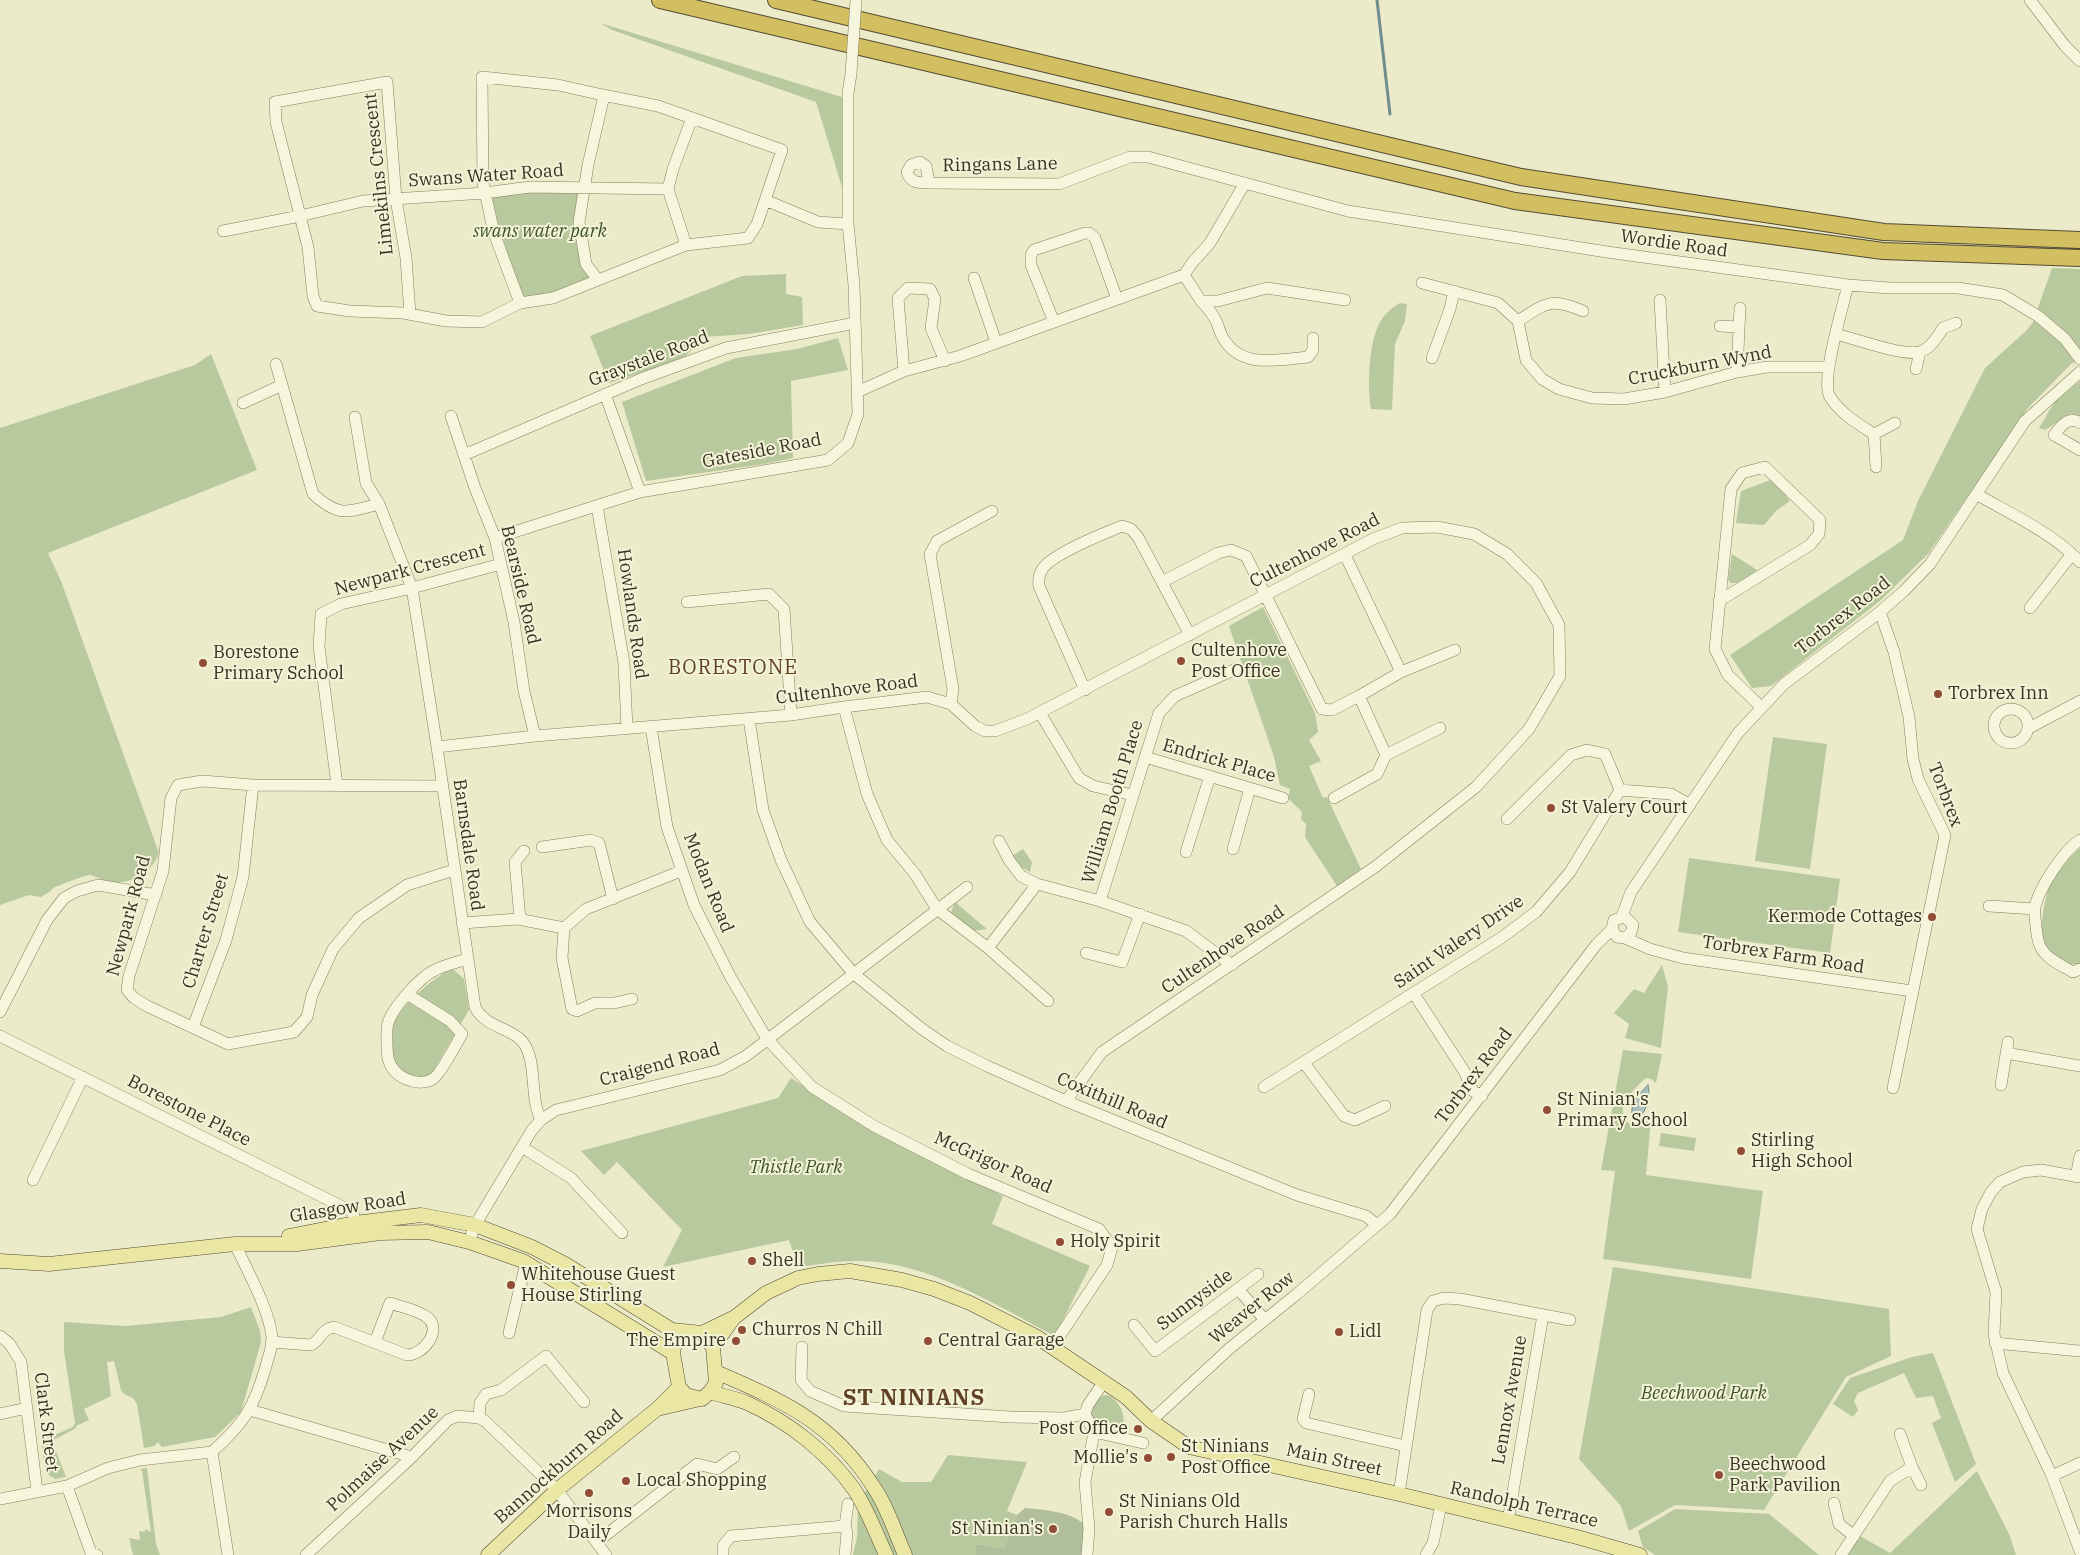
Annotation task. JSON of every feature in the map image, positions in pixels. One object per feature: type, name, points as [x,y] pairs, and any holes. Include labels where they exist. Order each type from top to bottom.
[{"type":"highway","points":[[660,0],[1515,201],[1883,251],[2080,258]]},
{"type":"highway","points":[[776,0],[1522,177],[1884,232],[2080,240]]},
{"type":"main road","name":"Glasgow Road","points":[[257,1243],[355,1223],[421,1214],[475,1225],[540,1251],[565,1264],[672,1330],[688,1332]]},
{"type":"main road","name":"Glasgow Road","points":[[0,1261],[50,1264],[236,1244],[297,1244],[380,1233],[428,1232],[469,1242],[526,1263],[673,1353]]},
{"type":"main road","name":"Main Street","points":[[735,1317],[766,1293],[798,1278],[818,1274],[850,1272],[902,1280],[934,1289],[970,1303],[1053,1346],[1103,1383],[1126,1397],[1152,1421],[1189,1448],[1399,1494]]},
{"type":"main road","points":[[735,1317],[702,1333],[688,1332],[675,1342],[673,1353],[679,1387],[686,1395],[706,1395],[746,1402],[792,1428],[836,1468],[854,1490],[867,1513],[886,1555]]},
{"type":"main road","points":[[712,1348],[735,1317]]},
{"type":"main road","points":[[702,1333],[712,1348],[716,1372],[716,1384],[706,1395]]},
{"type":"main road","points":[[716,1372],[753,1388],[805,1415],[826,1430],[849,1453],[874,1487],[905,1555]]},
{"type":"main road","name":"Bannockburn Road","points":[[488,1555],[556,1490],[656,1409],[679,1387]]},
{"type":"main road","name":"Bannockburn Road","points":[[656,1409],[706,1395]]},
{"type":"main road","name":"Randolph Terrace","points":[[1399,1494],[1508,1521],[1599,1549],[1640,1555]]},
{"type":"street","name":"Gateside Road","points":[[495,538],[640,492],[828,460],[848,443],[858,414],[854,285],[848,224],[848,93],[856,0]]},
{"type":"street","points":[[2030,0],[2065,46],[2080,61]]},
{"type":"street","points":[[410,314],[446,321],[482,322],[520,303],[553,298],[686,245],[748,238],[757,224],[782,150],[658,106],[603,96],[558,85],[482,77],[483,183],[494,234],[520,303]]},
{"type":"street","name":"Limekilns Crescent","points":[[387,82],[396,200],[406,258],[410,314],[350,311],[317,306],[313,296],[308,247],[276,122],[275,102],[356,86],[387,82]]},
{"type":"street","points":[[598,280],[586,264],[579,222],[584,187],[604,100],[603,96]]},
{"type":"street","points":[[686,245],[668,189],[673,169],[692,118]]},
{"type":"street","name":"Ringans Lane","points":[[929,183],[1059,184],[1130,157],[1148,157],[1245,183]]},
{"type":"street","points":[[858,392],[904,371],[945,361],[1184,275],[1210,243],[1245,183]]},
{"type":"street","name":"Wordie Road","points":[[1245,183],[1348,211],[1608,252],[1848,285],[1890,288],[1958,288],[2003,295],[2038,316],[2065,339],[2080,359]]},
{"type":"street","name":"Swans Water Road","points":[[223,231],[363,201],[485,193],[530,187],[668,189]]},
{"type":"street","points":[[765,200],[818,222],[848,224]]},
{"type":"street","points":[[1054,322],[1031,265],[1031,255],[1034,250],[1089,233],[1095,238],[1117,299]]},
{"type":"street","points":[[1184,275],[1201,301],[1211,312],[1229,348],[1244,358],[1268,360],[1308,357],[1313,350],[1313,338]]},
{"type":"street","points":[[974,278],[996,342]]},
{"type":"street","points":[[1422,283],[1498,303],[1518,321],[1546,303],[1566,304],[1583,311]]},
{"type":"street","points":[[1848,285],[1828,367],[1829,396],[1847,416],[1874,434]]},
{"type":"street","points":[[904,371],[898,298],[908,288],[930,289],[936,299],[931,328],[945,361]]},
{"type":"street","points":[[1201,301],[1218,301],[1267,288],[1345,300]]},
{"type":"street","points":[[1432,358],[1450,309],[1454,291]]},
{"type":"street","points":[[1660,300],[1665,392]]},
{"type":"street","points":[[1737,372],[1740,308]]},
{"type":"street","name":"Cruckburn Wynd","points":[[1518,321],[1526,360],[1542,379],[1559,389],[1592,398],[1624,399],[1665,392],[1737,372],[1767,367],[1828,367]]},
{"type":"street","name":"Graystale Road","points":[[464,454],[646,376],[726,348],[855,323]]},
{"type":"street","points":[[1836,334],[1900,351],[1920,352],[1935,342],[1943,328],[1956,323]]},
{"type":"street","points":[[1720,326],[1739,327]]},
{"type":"street","points":[[1916,369],[1920,352]]},
{"type":"street","points":[[276,364],[313,494],[328,508],[346,512],[379,504]]},
{"type":"street","name":"Torbrex Road","points":[[1376,1224],[1390,1214],[1596,945],[1618,934],[1632,933],[1628,920],[1631,892],[1738,733],[1784,684],[1880,612],[1930,564],[1978,495],[2025,421],[2080,372]]},
{"type":"street","points":[[243,403],[282,385]]},
{"type":"street","points":[[605,394],[640,492]]},
{"type":"street","name":"Bearside Road","points":[[451,416],[495,538],[514,622],[524,691],[535,736]]},
{"type":"street","name":"Barnsdale Road","points":[[355,417],[366,483],[379,504],[412,588],[475,1008],[489,1022],[522,1041],[530,1056],[535,1104],[541,1120]]},
{"type":"street","points":[[2080,422],[2069,420],[2054,435],[2080,450]]},
{"type":"street","points":[[1874,434],[1895,423]]},
{"type":"street","points":[[1874,434],[1876,467]]},
{"type":"street","points":[[1719,601],[1810,545],[1819,534],[1820,520],[1765,467],[1742,473],[1731,490],[1719,601],[1715,649],[1728,675],[1761,707]]},
{"type":"street","points":[[1978,495],[2051,539],[2076,558],[2030,608]]},
{"type":"street","name":"Howlands Road","points":[[597,506],[624,663],[627,729]]},
{"type":"street","points":[[951,704],[953,689],[930,554],[937,541],[992,511]]},
{"type":"street","points":[[1085,690],[1039,586],[1038,579],[1042,569],[1048,563],[1077,546],[1122,526],[1131,529],[1138,537],[1190,635]]},
{"type":"street","name":"Cultenhove Road","points":[[437,747],[535,736],[791,715],[844,706],[927,697],[951,704],[975,726],[995,731],[1040,713],[1373,539],[1402,528],[1437,527],[1474,534],[1508,554],[1536,583],[1559,625],[1560,676],[1529,729],[1476,787],[1375,867],[1102,1052],[1066,1101]]},
{"type":"street","points":[[1162,582],[1218,552],[1231,550],[1246,556],[1264,596],[1322,709],[1332,710],[1402,672],[1455,650]]},
{"type":"street","points":[[1345,555],[1402,672]]},
{"type":"street","name":"Newpark Crescent","points":[[337,785],[319,647],[321,614],[341,604],[412,588],[501,564]]},
{"type":"street","points":[[687,602],[770,594],[784,609],[791,715]]},
{"type":"street","name":"Torbrex","points":[[1880,612],[1894,652],[1909,717],[1913,759],[1918,779],[1945,835],[1893,1088]]},
{"type":"street","name":"William Booth Place","points":[[1100,901],[1159,713],[1175,696],[1236,669]]},
{"type":"street","points":[[1359,696],[1386,755]]},
{"type":"street","points":[[2029,728],[2080,701]]},
{"type":"street","points":[[844,706],[867,794],[888,840],[915,874],[936,909],[988,948],[1048,1001]]},
{"type":"street","points":[[1040,713],[1080,778],[1093,786],[1133,794]]},
{"type":"street","name":"Coxithill Road","points":[[749,719],[763,810],[781,860],[810,922],[854,974],[922,1029],[947,1046],[1066,1101],[1297,1195],[1366,1216],[1376,1224]]},
{"type":"street","name":"Modan Road","points":[[650,727],[667,827],[694,906],[731,978],[767,1039]]},
{"type":"street","points":[[1334,798],[1377,774],[1386,755],[1440,728]]},
{"type":"street","points":[[1507,819],[1570,755],[1587,750],[1605,754],[1620,790],[1671,794],[1690,805]]},
{"type":"street","name":"Endrick Place","points":[[1145,758],[1283,798]]},
{"type":"street","points":[[1186,852],[1210,776]]},
{"type":"street","name":"Newpark Road","points":[[442,786],[253,785],[202,781],[178,785],[171,798],[163,871],[129,976],[127,990],[134,998],[228,1044],[294,1032],[307,1017],[312,995],[333,949],[359,918],[407,885],[454,870]]},
{"type":"street","name":"Charter Street","points":[[193,1026],[226,940],[243,877],[253,785]]},
{"type":"street","points":[[1233,849],[1250,788]]},
{"type":"street","name":"Saint Valery Drive","points":[[1264,1087],[1414,994],[1501,938],[1536,912],[1570,872],[1620,790]]},
{"type":"street","points":[[542,847],[591,840],[599,843],[613,899]]},
{"type":"street","points":[[2080,840],[2074,843],[2056,866],[2041,892],[2035,909],[2040,946],[2054,962],[2073,972],[2080,969]]},
{"type":"street","points":[[999,841],[1009,860],[1021,876],[1036,884],[1100,901],[1186,931],[1232,965]]},
{"type":"street","points":[[520,919],[516,862],[524,851]]},
{"type":"street","points":[[632,999],[614,1003],[595,1004],[576,1012],[572,1009],[562,958],[564,928],[586,909],[681,871]]},
{"type":"street","points":[[988,948],[1036,884]]},
{"type":"street","points":[[0,1012],[47,920],[64,898],[77,891],[98,885],[156,895]]},
{"type":"street","name":"Craigend Road","points":[[541,1120],[556,1110],[720,1070],[746,1056],[967,887]]},
{"type":"street","points":[[1989,906],[2035,909]]},
{"type":"street","points":[[1086,953],[1122,962],[1140,914]]},
{"type":"street","points":[[462,923],[520,919],[564,928]]},
{"type":"street","name":"Torbrex Road","points":[[1618,934],[1614,920],[1628,920]]},
{"type":"street","points":[[1628,920],[1650,949]]},
{"type":"street","name":"Torbrex Farm Road","points":[[1618,934],[1650,949],[1684,958],[1873,987],[1912,991]]},
{"type":"street","points":[[407,994],[450,1021],[462,1034],[435,1078],[424,1082],[410,1082],[396,1072],[388,1059],[388,1024],[402,999],[407,994],[434,970],[468,959]]},
{"type":"street","points":[[1414,994],[1464,1071],[1473,1091],[1482,1096]]},
{"type":"street","name":"Borestone Place","points":[[0,1036],[353,1212],[355,1223]]},
{"type":"street","name":"McGrigor Road","points":[[767,1039],[812,1087],[874,1126],[968,1174],[1099,1229],[1112,1247],[1107,1264],[1053,1346]]},
{"type":"street","points":[[2001,1085],[2008,1042]]},
{"type":"street","points":[[2006,1054],[2080,1066]]},
{"type":"street","points":[[1304,1063],[1344,1116],[1355,1120],[1385,1106]]},
{"type":"street","points":[[33,1180],[83,1077]]},
{"type":"street","points":[[469,1242],[475,1225],[532,1130],[541,1120]]},
{"type":"street","points":[[522,1147],[571,1178],[622,1233]]},
{"type":"street","points":[[2080,1156],[2078,1177],[2041,1170],[2023,1172],[2000,1182],[1990,1192],[1982,1209],[1978,1228],[1996,1292],[1994,1343],[2003,1373],[2052,1476],[2080,1551]]},
{"type":"street","points":[[355,1223],[380,1233]]},
{"type":"street","name":"Weaver Row","points":[[1152,1421],[1211,1365],[1357,1243],[1376,1224]]},
{"type":"street","points":[[0,1499],[67,1486],[108,1468],[140,1460],[212,1452],[230,1436],[250,1410],[260,1388],[271,1342],[268,1320],[236,1244]]},
{"type":"street","points":[[509,1333],[526,1263]]},
{"type":"street","name":"Sunnyside","points":[[1134,1325],[1156,1351],[1258,1274]]},
{"type":"street","points":[[1238,1289],[1265,1320]]},
{"type":"street","points":[[1399,1494],[1427,1310],[1433,1301],[1444,1298],[1460,1300],[1570,1320]]},
{"type":"street","points":[[271,1342],[311,1345],[315,1343],[323,1331],[334,1327],[407,1355],[415,1354],[426,1346],[432,1331],[432,1324],[424,1315],[390,1303],[375,1342]]},
{"type":"street","name":"Lennox Avenue","points":[[1508,1521],[1542,1315]]},
{"type":"street","name":"Clark Street","points":[[0,1336],[9,1343],[21,1362],[37,1491]]},
{"type":"street","points":[[1994,1343],[2080,1350]]},
{"type":"street","points":[[802,1346],[801,1380],[810,1390],[844,1406],[1064,1418],[1085,1414]]},
{"type":"street","points":[[584,1402],[546,1356],[501,1390],[486,1394],[480,1403],[478,1418],[485,1421],[556,1490],[606,1555]]},
{"type":"street","points":[[1086,1555],[1090,1529],[1085,1482],[1094,1432],[1085,1414],[1088,1405],[1103,1383]]},
{"type":"street","points":[[1310,1394],[1303,1419],[1306,1423],[1406,1446]]},
{"type":"street","points":[[0,1414],[27,1408]]},
{"type":"street","points":[[250,1410],[412,1456]]},
{"type":"street","name":"Polmaise Avenue","points":[[306,1555],[448,1420],[457,1416],[478,1418]]},
{"type":"street","points":[[1094,1432],[1143,1443]]},
{"type":"street","points":[[1900,1434],[1912,1467],[1922,1485]]},
{"type":"street","points":[[212,1452],[228,1555]]},
{"type":"street","points":[[597,1542],[697,1464],[717,1470],[734,1458]]},
{"type":"street","points":[[2052,1476],[2080,1463]]},
{"type":"street","points":[[1841,1555],[1890,1481],[1912,1467]]},
{"type":"street","points":[[67,1486],[91,1554]]},
{"type":"street","points":[[1834,1503],[1839,1524],[1854,1536]]},
{"type":"street","points":[[845,1555],[847,1532],[845,1526],[848,1504]]},
{"type":"street","points":[[1426,1555],[1433,1543],[1441,1505]]},
{"type":"street","points":[[723,1555],[723,1546],[731,1536],[845,1526]]},
{"type":"green space","points":[[600,23],[842,97],[842,187],[816,102],[612,30]]},
{"type":"green space","name":"swans water park","points":[[535,190],[581,191],[576,221],[592,279],[557,293],[522,299],[489,195]]},
{"type":"green space","points":[[2052,268],[2080,269],[2080,359],[2071,364],[2028,408],[1928,554],[1881,600],[1771,686],[1752,688],[1730,655],[1903,540],[1918,501],[1985,368],[2027,330],[2033,322]]},
{"type":"green space","points":[[786,274],[786,294],[802,297],[803,325],[749,334],[704,337],[683,359],[609,383],[590,336],[742,276]]},
{"type":"green space","points":[[1400,303],[1407,304],[1405,321],[1395,344],[1392,410],[1371,409],[1369,373],[1375,334],[1379,323],[1385,315]]},
{"type":"green space","points":[[838,338],[848,370],[791,381],[793,458],[646,481],[622,402],[736,358],[797,349]]},
{"type":"green space","points":[[211,354],[257,470],[48,553],[61,581],[159,853],[146,872],[125,882],[109,882],[87,875],[53,888],[41,897],[29,895],[0,905],[0,428],[195,365]]},
{"type":"green space","points":[[2080,381],[2080,418],[2071,413],[2045,430],[2039,428],[2054,403]]},
{"type":"green space","points":[[1773,479],[1790,501],[1776,511],[1764,525],[1736,523],[1741,491]]},
{"type":"green space","points":[[1732,554],[1757,570],[1742,581],[1731,583],[1728,580]]},
{"type":"green space","points":[[1263,607],[1315,713],[1318,732],[1309,740],[1321,761],[1309,766],[1323,798],[1327,797],[1361,869],[1337,886],[1305,837],[1306,824],[1301,819],[1302,812],[1288,798],[1290,789],[1280,785],[1274,757],[1229,626]]},
{"type":"green space","points":[[1773,737],[1827,744],[1810,869],[1755,861]]},
{"type":"green space","points":[[2080,848],[2080,964],[2064,964],[2050,951],[2043,941],[2043,913],[2050,884],[2064,864]]},
{"type":"green space","points":[[1023,849],[1032,862],[1030,872],[1018,865],[1012,856]]},
{"type":"green space","points":[[1689,858],[1840,879],[1830,953],[1678,932]]},
{"type":"green space","points":[[955,902],[987,929],[971,931],[950,915]]},
{"type":"green space","points":[[1662,965],[1668,986],[1661,1048],[1625,1038],[1629,1024],[1614,1013],[1634,989],[1644,993]]},
{"type":"green space","points":[[448,970],[454,970],[464,979],[469,1010],[430,1076],[415,1078],[407,1074],[395,1061],[391,1043],[393,1025],[402,1010],[414,997]]},
{"type":"green space","points":[[1623,1050],[1662,1054],[1656,1083],[1646,1078],[1623,1105],[1624,1116],[1633,1126],[1644,1123],[1651,1118],[1646,1175],[1763,1191],[1751,1279],[1603,1259],[1615,1171],[1601,1170]]},
{"type":"green space","name":"Thistle Park","points":[[791,1078],[874,1132],[1003,1196],[992,1224],[1090,1266],[1055,1336],[959,1286],[907,1268],[881,1262],[854,1261],[798,1267],[789,1240],[663,1267],[682,1230],[617,1162],[604,1175],[581,1151],[778,1098]]},
{"type":"green space","points":[[1661,1133],[1696,1138],[1694,1151],[1659,1146]]},
{"type":"green space","name":"Beechwood Park","points":[[1613,1267],[1889,1309],[1891,1356],[1846,1377],[1764,1510],[1675,1505],[1629,1531],[1621,1506],[1579,1459]]},
{"type":"green space","points":[[251,1307],[260,1331],[261,1342],[241,1412],[215,1437],[162,1447],[158,1442],[154,1446],[144,1448],[137,1404],[133,1398],[124,1394],[121,1390],[114,1361],[107,1362],[111,1396],[84,1409],[89,1420],[52,1441],[66,1477],[55,1479],[46,1473],[41,1441],[73,1427],[75,1423],[64,1351],[64,1322],[126,1326],[221,1317]]},
{"type":"green space","points":[[1933,1353],[1976,1464],[1955,1482],[1932,1423],[1941,1418],[1933,1396],[1916,1398],[1904,1373],[1858,1393],[1854,1401],[1858,1410],[1853,1417],[1833,1404],[1850,1378],[1912,1357]]},
{"type":"green space","points":[[1107,1395],[1118,1404],[1123,1416],[1124,1426],[1103,1421],[1100,1428],[1090,1415],[1094,1401],[1099,1397]]},
{"type":"green space","points":[[948,1455],[1027,1462],[1007,1511],[1017,1515],[1004,1548],[977,1544],[976,1555],[853,1555],[857,1537],[858,1504],[879,1469],[902,1482],[931,1482]]},
{"type":"green space","points":[[147,1468],[156,1544],[160,1555],[133,1555],[129,1538],[140,1540],[139,1531],[145,1532],[145,1529],[151,1532],[142,1471],[140,1469]]},
{"type":"green space","points":[[1977,1471],[2009,1534],[2016,1555],[1848,1555],[1860,1536],[1890,1553]]},
{"type":"green space","points":[[1025,1508],[1064,1514],[1084,1524],[1082,1555],[976,1555],[976,1544],[1004,1548],[1017,1515]]},
{"type":"green space","points":[[1675,1509],[1769,1514],[1819,1555],[1655,1555],[1643,1547],[1638,1531]]},
{"type":"water","points":[[1648,1085],[1647,1104],[1637,1119],[1632,1116],[1632,1107],[1638,1095]]},
{"type":"waterway","points":[[1377,0],[1390,114]]},
{"type":"place","name":"Cultenhove Post Office","points":[[1181,661]]},
{"type":"place","name":"Borestone Primary School","points":[[203,663]]},
{"type":"place","name":"Torbrex Inn","points":[[1938,694]]},
{"type":"place","name":"St Valery Court","points":[[1551,808]]},
{"type":"place","name":"Kermode Cottages","points":[[1932,917]]},
{"type":"place","name":"St Ninian's Primary School","points":[[1547,1110]]},
{"type":"place","name":"Stirling High School","points":[[1741,1151]]},
{"type":"place","name":"Holy Spirit","points":[[1060,1242]]},
{"type":"place","name":"Shell","points":[[752,1261]]},
{"type":"place","name":"Whitehouse Guest House Stirling","points":[[511,1285]]},
{"type":"place","name":"Churros N Chill","points":[[742,1330]]},
{"type":"place","name":"Lidl","points":[[1339,1332]]},
{"type":"place","name":"The Empire","points":[[736,1341]]},
{"type":"place","name":"Central Garage","points":[[928,1341]]},
{"type":"place","name":"Post Office","points":[[1138,1429]]},
{"type":"place","name":"St Ninians Post Office","points":[[1171,1457]]},
{"type":"place","name":"Mollie's","points":[[1148,1458]]},
{"type":"place","name":"Beechwood Park Pavilion","points":[[1719,1475]]},
{"type":"place","name":"Local Shopping","points":[[626,1481]]},
{"type":"place","name":"Morrisons Daily","points":[[589,1493]]},
{"type":"place","name":"St Ninians Old Parish Church Halls","points":[[1109,1512]]},
{"type":"place","name":"St Ninian's","points":[[1053,1529]]},
{"type":"district","name":"BORESTONE","points":[[733,668]]},
{"type":"district","name":"ST NINIANS","points":[[914,1399]]}]
